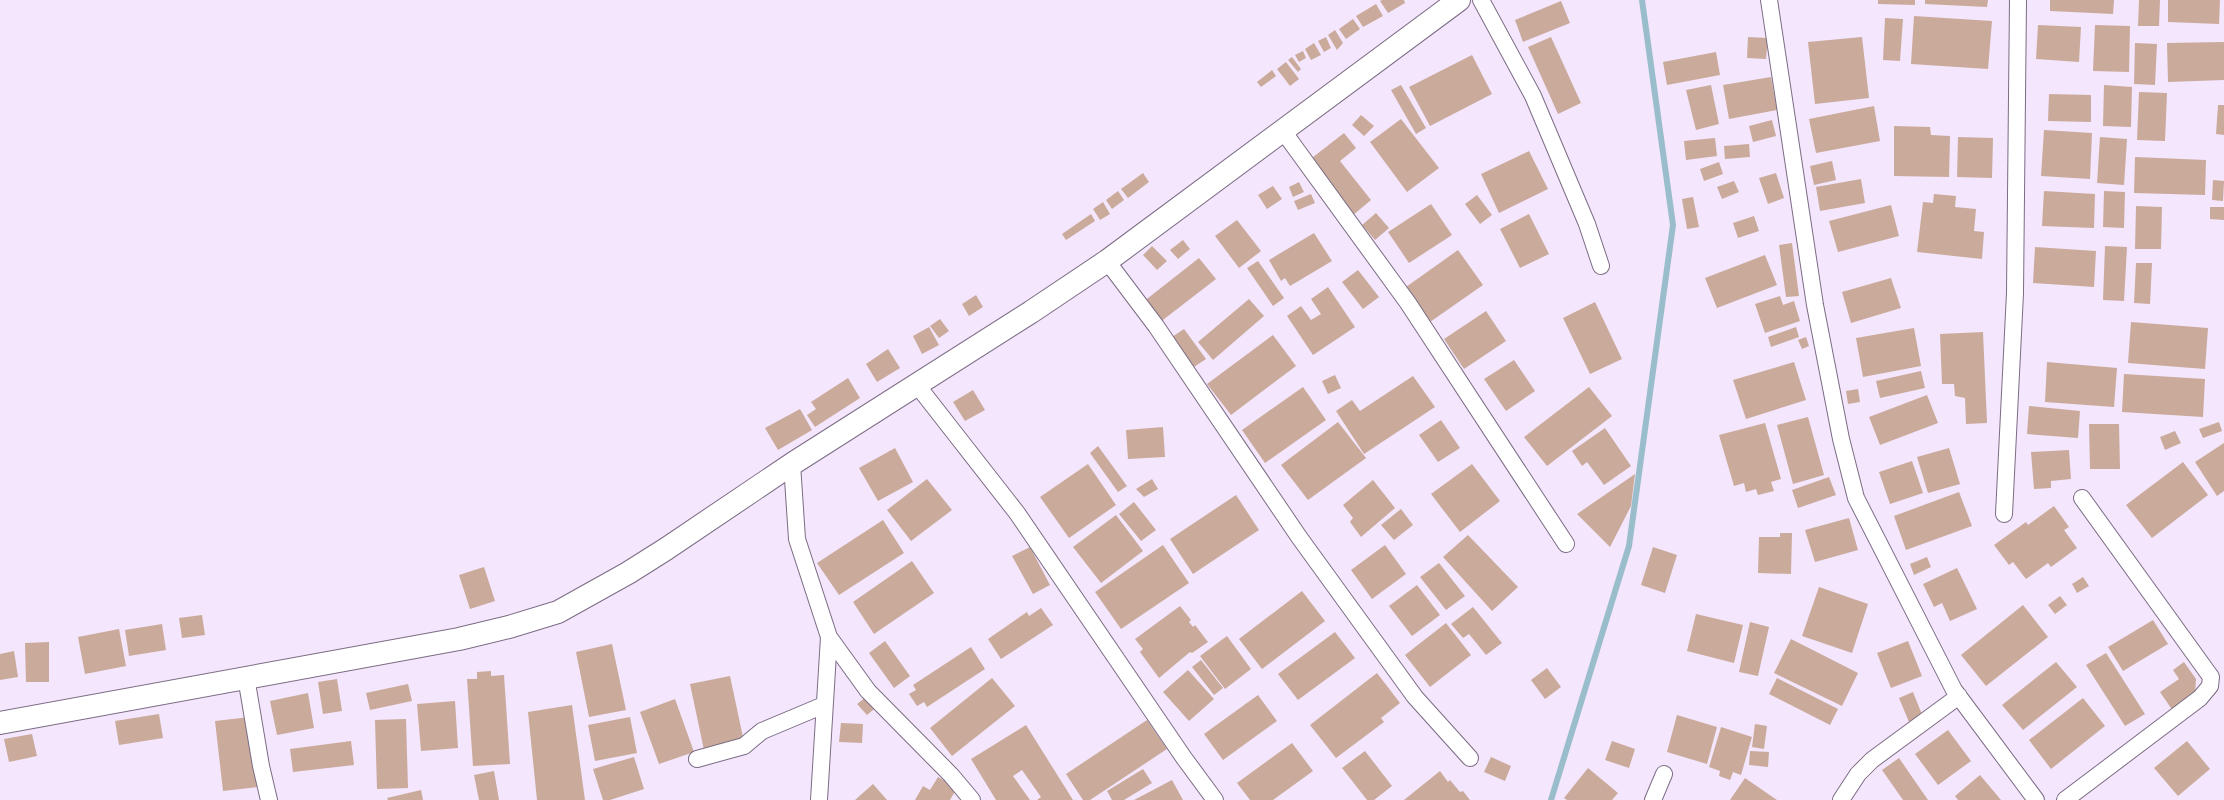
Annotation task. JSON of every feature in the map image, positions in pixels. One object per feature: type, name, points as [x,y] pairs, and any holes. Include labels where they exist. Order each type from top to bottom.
[{"type":"main road","points":[[0,723],[459,639],[558,612],[628,573],[792,464],[1107,261],[1459,0]]},
{"type":"street","points":[[1481,0],[1533,96],[1587,224],[1601,266]]},
{"type":"street","points":[[1769,0],[1815,305],[1841,439],[1856,498],[1920,625],[1959,696],[2036,800]]},
{"type":"street","points":[[2004,514],[2015,293],[2018,0]]},
{"type":"street","points":[[1283,131],[1408,303],[1566,544]]},
{"type":"street","points":[[1107,261],[1156,326],[1299,537],[1408,687],[1470,758]]},
{"type":"street","points":[[917,384],[1017,513],[1215,800]]},
{"type":"street","points":[[792,464],[797,539],[829,637],[868,691],[972,800]]},
{"type":"street","points":[[2065,800],[2200,698],[2210,686],[2211,677],[2082,498]]},
{"type":"street","points":[[819,800],[829,637]]},
{"type":"street","points":[[246,677],[269,800]]},
{"type":"street","points":[[1841,800],[1858,774],[1872,760],[1959,696]]},
{"type":"street","points":[[697,759],[744,746],[762,731],[824,705]]},
{"type":"street","points":[[1653,800],[1664,774]]},
{"type":"building","points":[[1404,0],[1405,3],[1388,13],[1380,1]]},
{"type":"building","points":[[1878,0],[1915,0],[1915,5],[1878,4]]},
{"type":"building","points":[[1925,0],[1988,0],[1987,7],[1925,4]]},
{"type":"building","points":[[2050,0],[2114,0],[2113,14],[2050,11]]},
{"type":"building","points":[[2139,0],[2160,0],[2159,26],[2138,26]]},
{"type":"building","points":[[2168,0],[2220,0],[2219,24],[2168,22]]},
{"type":"building","points":[[1561,1],[1570,23],[1523,42],[1515,20]]},
{"type":"building","points":[[1376,4],[1383,16],[1363,27],[1356,16]]},
{"type":"building","points":[[1914,16],[1992,21],[1988,69],[1911,64]]},
{"type":"building","points":[[1885,18],[1903,19],[1900,61],[1883,60]]},
{"type":"building","points":[[1353,19],[1360,29],[1346,39],[1339,29]]},
{"type":"building","points":[[2038,25],[2081,27],[2079,62],[2036,59]]},
{"type":"building","points":[[2095,25],[2130,26],[2129,72],[2093,71]]},
{"type":"building","points":[[1335,30],[1343,43],[1337,50],[1328,35]]},
{"type":"building","points":[[1326,37],[1331,48],[1324,52],[1318,41]]},
{"type":"building","points":[[1551,37],[1581,103],[1558,114],[1528,47]]},
{"type":"building","points":[[1748,37],[1768,38],[1766,59],[1747,58]]},
{"type":"building","points":[[1862,37],[1869,98],[1815,104],[1808,42]]},
{"type":"building","points":[[2224,42],[2224,80],[2168,82],[2167,43]]},
{"type":"building","points":[[1314,43],[1321,55],[1311,60],[1305,49]]},
{"type":"building","points":[[2135,43],[2157,44],[2155,85],[2134,84]]},
{"type":"building","points":[[1303,51],[1306,58],[1299,62],[1295,55]]},
{"type":"building","points":[[1716,52],[1720,75],[1667,85],[1663,62]]},
{"type":"building","points":[[1472,55],[1492,94],[1430,126],[1409,87]]},
{"type":"building","points":[[1292,57],[1301,69],[1298,72],[1288,60]]},
{"type":"building","points":[[1286,62],[1299,79],[1290,86],[1277,69]]},
{"type":"building","points":[[1272,70],[1276,76],[1261,87],[1257,82]]},
{"type":"building","points":[[1771,77],[1777,110],[1729,119],[1723,85]]},
{"type":"building","points":[[1401,85],[1426,128],[1416,134],[1391,90]]},
{"type":"building","points":[[1711,85],[1719,124],[1696,130],[1686,90]]},
{"type":"building","points":[[2104,85],[2132,87],[2131,127],[2103,126]]},
{"type":"building","points":[[2139,92],[2167,93],[2165,141],[2137,140]]},
{"type":"building","points":[[2049,94],[2091,95],[2091,122],[2048,121]]},
{"type":"building","points":[[2218,105],[2224,105],[2224,135],[2216,134]]},
{"type":"building","points":[[1874,106],[1880,141],[1816,153],[1809,119]]},
{"type":"building","points":[[1361,115],[1374,126],[1364,136],[1352,125]]},
{"type":"building","points":[[1401,119],[1439,168],[1407,192],[1370,142]]},
{"type":"building","points":[[1772,120],[1776,136],[1753,142],[1749,126]]},
{"type":"building","points":[[1894,126],[1930,127],[1931,135],[1950,136],[1949,177],[1894,176]]},
{"type":"building","points":[[2044,130],[2092,133],[2090,179],[2041,176]]},
{"type":"building","points":[[1344,133],[1356,148],[1340,161],[1371,200],[1352,216],[1308,161]]},
{"type":"building","points":[[1958,137],[1993,138],[1992,178],[1957,177]]},
{"type":"building","points":[[2100,137],[2127,139],[2124,185],[2097,183]]},
{"type":"building","points":[[1715,138],[1717,156],[1686,160],[1684,141]]},
{"type":"building","points":[[1749,144],[1750,157],[1725,159],[1724,146]]},
{"type":"building","points":[[1529,151],[1548,189],[1499,213],[1481,174]]},
{"type":"building","points":[[2135,157],[2206,160],[2205,195],[2134,193]]},
{"type":"building","points":[[1832,161],[1836,180],[1814,185],[1810,166]]},
{"type":"building","points":[[1719,162],[1723,174],[1704,181],[1700,169]]},
{"type":"building","points":[[1143,173],[1149,182],[1128,198],[1121,189]]},
{"type":"building","points":[[1776,173],[1784,198],[1768,204],[1759,178]]},
{"type":"building","points":[[1861,179],[1865,203],[1820,211],[1816,187]]},
{"type":"building","points":[[2213,180],[2224,181],[2223,201],[2212,200]]},
{"type":"building","points":[[1734,181],[1739,192],[1722,199],[1717,187]]},
{"type":"building","points":[[1299,182],[1304,192],[1293,197],[1289,187]]},
{"type":"building","points":[[1273,186],[1282,199],[1267,209],[1258,195]]},
{"type":"building","points":[[1118,191],[1124,200],[1112,209],[1106,200]]},
{"type":"building","points":[[2044,191],[2095,194],[2094,228],[2042,226]]},
{"type":"building","points":[[2104,191],[2125,192],[2124,228],[2103,227]]},
{"type":"building","points":[[1311,194],[1315,203],[1298,210],[1294,201]]},
{"type":"building","points":[[1934,194],[1956,196],[1955,207],[1976,209],[1974,231],[1984,232],[1982,259],[1917,252],[1923,202],[1933,203]]},
{"type":"building","points":[[1477,195],[1492,215],[1480,224],[1465,204]]},
{"type":"building","points":[[1693,197],[1699,227],[1687,229],[1682,199]]},
{"type":"building","points":[[1103,202],[1110,214],[1100,220],[1093,209]]},
{"type":"building","points":[[1431,204],[1452,235],[1409,263],[1388,232]]},
{"type":"building","points":[[1891,205],[1899,236],[1838,252],[1829,221]]},
{"type":"building","points":[[2136,206],[2162,207],[2161,249],[2135,249]]},
{"type":"building","points":[[2210,207],[2224,207],[2224,220],[2210,219]]},
{"type":"building","points":[[1376,213],[1389,228],[1375,240],[1362,225]]},
{"type":"building","points":[[1091,214],[1095,221],[1066,240],[1062,234]]},
{"type":"building","points":[[1529,214],[1549,254],[1520,268],[1500,229]]},
{"type":"building","points":[[1754,216],[1759,231],[1738,238],[1733,223]]},
{"type":"building","points":[[1237,220],[1261,251],[1239,268],[1215,236]]},
{"type":"building","points":[[1314,233],[1332,261],[1290,286],[1285,278],[1281,281],[1269,260]]},
{"type":"building","points":[[1183,240],[1190,249],[1178,259],[1170,250]]},
{"type":"building","points":[[1792,243],[1799,296],[1786,297],[1779,245]]},
{"type":"building","points":[[1152,246],[1167,261],[1157,270],[1143,255]]},
{"type":"building","points":[[2105,246],[2127,247],[2124,301],[2103,300]]},
{"type":"building","points":[[2035,247],[2096,251],[2094,287],[2033,283]]},
{"type":"building","points":[[1458,250],[1483,285],[1430,322],[1406,287]]},
{"type":"building","points":[[1765,255],[1777,285],[1717,308],[1705,278]]},
{"type":"building","points":[[1199,258],[1216,279],[1159,323],[1143,302]]},
{"type":"building","points":[[1258,261],[1284,298],[1273,306],[1247,268]]},
{"type":"building","points":[[2136,263],[2152,263],[2150,304],[2134,303]]},
{"type":"building","points":[[1358,270],[1379,297],[1363,309],[1342,282]]},
{"type":"building","points":[[1891,278],[1901,308],[1851,323],[1842,292]]},
{"type":"building","points":[[1328,287],[1355,327],[1313,355],[1287,316],[1301,306],[1311,320],[1321,314],[1311,299]]},
{"type":"building","points":[[976,295],[983,307],[969,316],[962,304]]},
{"type":"building","points":[[1780,296],[1783,305],[1794,301],[1800,321],[1765,333],[1755,304]]},
{"type":"building","points":[[1249,299],[1264,316],[1213,360],[1198,342]]},
{"type":"building","points":[[1595,302],[1622,359],[1590,374],[1563,318]]},
{"type":"building","points":[[1486,311],[1506,341],[1464,369],[1444,339]]},
{"type":"building","points":[[940,319],[949,331],[939,338],[930,326]]},
{"type":"building","points":[[2131,322],[2208,328],[2205,369],[2128,363]]},
{"type":"building","points":[[929,327],[939,345],[922,354],[913,336]]},
{"type":"building","points":[[1796,327],[1799,337],[1771,347],[1768,337]]},
{"type":"building","points":[[1914,328],[1921,366],[1863,377],[1856,338]]},
{"type":"building","points":[[1184,329],[1206,359],[1194,367],[1172,337]]},
{"type":"building","points":[[1983,332],[1987,423],[1966,424],[1965,398],[1955,396],[1954,384],[1942,384],[1940,334]]},
{"type":"building","points":[[1273,335],[1296,366],[1231,415],[1207,384]]},
{"type":"building","points":[[1806,337],[1809,346],[1802,349],[1798,340]]},
{"type":"building","points":[[888,349],[900,368],[877,382],[866,364]]},
{"type":"building","points":[[1514,360],[1535,391],[1506,411],[1484,379]]},
{"type":"building","points":[[1794,362],[1806,400],[1746,419],[1733,380]]},
{"type":"building","points":[[2047,362],[2117,368],[2114,407],[2045,402]]},
{"type":"building","points":[[1921,371],[1925,388],[1880,398],[1876,381]]},
{"type":"building","points":[[2124,374],[2205,379],[2203,417],[2122,412]]},
{"type":"building","points":[[1335,375],[1341,388],[1328,394],[1322,381]]},
{"type":"building","points":[[1413,376],[1435,407],[1364,454],[1336,411],[1352,400],[1360,411]]},
{"type":"building","points":[[848,378],[860,398],[815,427],[807,415],[816,409],[811,402]]},
{"type":"building","points":[[1303,387],[1326,420],[1265,463],[1242,430]]},
{"type":"building","points":[[1589,387],[1612,416],[1547,466],[1524,437]]},
{"type":"building","points":[[1858,389],[1860,402],[1848,404],[1846,391]]},
{"type":"building","points":[[973,390],[985,410],[965,421],[953,402]]},
{"type":"building","points":[[1927,395],[1938,423],[1880,445],[1869,417]]},
{"type":"building","points":[[2029,406],[2080,411],[2078,438],[2027,434]]},
{"type":"building","points":[[800,409],[812,430],[778,450],[765,428]]},
{"type":"building","points":[[1808,417],[1824,475],[1793,484],[1777,425]]},
{"type":"building","points":[[1441,420],[1460,448],[1438,462],[1419,435]]},
{"type":"building","points":[[1338,422],[1366,458],[1308,500],[1281,465]]},
{"type":"building","points":[[2219,422],[2222,431],[2203,438],[2199,429]]},
{"type":"building","points":[[1765,423],[1781,479],[1771,482],[1774,491],[1758,495],[1756,489],[1746,492],[1744,483],[1734,486],[1719,435]]},
{"type":"building","points":[[2089,424],[2119,424],[2120,469],[2090,469]]},
{"type":"building","points":[[1163,427],[1165,457],[1128,459],[1126,430]]},
{"type":"building","points":[[1605,428],[1631,466],[1604,485],[1587,462],[1582,466],[1572,451]]},
{"type":"building","points":[[2175,431],[2181,443],[2165,450],[2160,437]]},
{"type":"building","points":[[2224,443],[2224,491],[2217,496],[2195,462]]},
{"type":"building","points":[[1098,446],[1127,486],[1118,492],[1090,453]]},
{"type":"building","points":[[895,448],[913,482],[878,501],[859,468]]},
{"type":"building","points":[[1949,448],[1960,484],[1928,493],[1917,457]]},
{"type":"building","points":[[2069,450],[2071,479],[2051,481],[2051,488],[2034,489],[2031,452]]},
{"type":"building","points":[[1912,461],[1923,493],[1890,504],[1879,472]]},
{"type":"building","points":[[2183,462],[2208,495],[2152,538],[2126,505]]},
{"type":"building","points":[[1088,464],[1116,505],[1069,538],[1040,497]]},
{"type":"building","points":[[1472,464],[1500,501],[1460,532],[1431,494]]},
{"type":"building","points":[[1635,474],[1631,506],[1610,547],[1577,514]]},
{"type":"building","points":[[1829,477],[1836,495],[1798,508],[1792,490]]},
{"type":"building","points":[[927,479],[952,510],[911,541],[887,510]]},
{"type":"building","points":[[1152,479],[1158,489],[1144,497],[1136,489]]},
{"type":"building","points":[[1373,480],[1395,508],[1361,537],[1350,522],[1353,518],[1343,505]]},
{"type":"building","points":[[1959,492],[1972,526],[1906,550],[1894,516]]},
{"type":"building","points":[[1236,495],[1259,530],[1193,574],[1170,539]]},
{"type":"building","points":[[1134,502],[1156,530],[1141,541],[1119,514]]},
{"type":"building","points":[[2054,506],[2069,527],[2064,530],[2077,548],[2051,567],[2048,563],[2026,579],[2013,562],[2009,565],[1994,545],[2026,522],[2028,525]]},
{"type":"building","points":[[1401,509],[1413,525],[1394,540],[1381,525]]},
{"type":"building","points":[[1116,515],[1143,551],[1101,583],[1073,547]]},
{"type":"building","points":[[1849,518],[1858,550],[1815,562],[1805,530]]},
{"type":"building","points":[[883,520],[904,553],[839,595],[817,563]]},
{"type":"building","points":[[1780,533],[1792,533],[1791,574],[1758,573],[1759,537],[1780,537]]},
{"type":"building","points":[[1468,535],[1518,587],[1492,611],[1443,557]]},
{"type":"building","points":[[1163,545],[1189,583],[1121,629],[1095,592]]},
{"type":"building","points":[[1385,545],[1406,574],[1372,599],[1351,570]]},
{"type":"building","points":[[1030,547],[1050,585],[1033,594],[1012,556]]},
{"type":"building","points":[[1653,547],[1677,555],[1665,593],[1641,585]]},
{"type":"building","points":[[1927,557],[1931,567],[1914,575],[1910,564]]},
{"type":"building","points":[[912,561],[934,593],[874,634],[853,602]]},
{"type":"building","points":[[1439,563],[1465,596],[1446,610],[1420,577]]},
{"type":"building","points":[[484,567],[495,601],[470,609],[459,575]]},
{"type":"building","points":[[1957,568],[1977,609],[1950,621],[1942,603],[1934,607],[1923,584]]},
{"type":"building","points":[[2083,577],[2089,586],[2077,593],[2072,584]]},
{"type":"building","points":[[1417,585],[1440,615],[1412,636],[1389,606]]},
{"type":"building","points":[[1819,587],[1868,604],[1852,653],[1802,636]]},
{"type":"building","points":[[1302,591],[1325,621],[1262,669],[1239,639]]},
{"type":"building","points":[[2060,596],[2067,605],[2055,614],[2048,605]]},
{"type":"building","points":[[2023,605],[2048,637],[1986,686],[1961,655]]},
{"type":"building","points":[[1180,606],[1191,620],[1189,622],[1193,627],[1195,625],[1208,642],[1192,653],[1190,652],[1159,678],[1140,652],[1143,649],[1135,639]]},
{"type":"building","points":[[1473,607],[1502,643],[1486,655],[1469,634],[1463,638],[1451,624]]},
{"type":"building","points":[[1041,608],[1053,625],[1001,659],[988,639],[1027,612],[1029,616]]},
{"type":"building","points":[[1696,614],[1743,625],[1734,663],[1687,651]]},
{"type":"building","points":[[202,615],[205,635],[182,638],[179,618]]},
{"type":"building","points":[[2153,620],[2168,644],[2123,671],[2108,647]]},
{"type":"building","points":[[1750,622],[1769,627],[1758,676],[1739,672]]},
{"type":"building","points":[[1446,623],[1471,655],[1430,687],[1405,655]]},
{"type":"building","points":[[162,624],[166,650],[129,656],[125,630]]},
{"type":"building","points":[[119,629],[126,666],[85,674],[78,637]]},
{"type":"building","points":[[1335,632],[1355,658],[1298,700],[1278,674]]},
{"type":"building","points":[[1227,636],[1251,669],[1225,689],[1200,656]]},
{"type":"building","points":[[1791,639],[1858,673],[1842,706],[1774,673]]},
{"type":"building","points":[[885,641],[910,676],[894,688],[869,653]]},
{"type":"building","points":[[1908,641],[1922,676],[1891,688],[1877,653]]},
{"type":"building","points":[[49,642],[49,682],[26,682],[25,643]]},
{"type":"building","points":[[612,644],[626,710],[589,717],[576,652]]},
{"type":"building","points":[[971,647],[985,669],[927,707],[924,702],[917,706],[909,694],[916,690],[913,685]]},
{"type":"building","points":[[14,651],[18,677],[0,680],[0,654]]},
{"type":"building","points":[[2106,653],[2145,714],[2125,726],[2086,665]]},
{"type":"building","points":[[1201,660],[1223,688],[1214,695],[1192,667]]},
{"type":"building","points":[[2056,662],[2077,687],[2023,730],[2002,705]]},
{"type":"building","points":[[2184,662],[2196,679],[2195,696],[2173,711],[2160,692],[2179,679],[2173,670]]},
{"type":"building","points":[[1547,668],[1561,687],[1545,699],[1531,680]]},
{"type":"building","points":[[1188,670],[1214,699],[1189,721],[1163,692]]},
{"type":"building","points":[[491,671],[491,676],[504,675],[510,764],[473,766],[467,679],[477,679],[477,672]]},
{"type":"building","points":[[1377,673],[1400,703],[1381,718],[1384,722],[1336,758],[1310,725]]},
{"type":"building","points":[[730,676],[744,742],[704,750],[690,684]]},
{"type":"building","points":[[992,678],[1015,706],[952,756],[930,728]]},
{"type":"building","points":[[1777,678],[1838,709],[1830,725],[1769,694]]},
{"type":"building","points":[[337,679],[342,711],[323,714],[318,682]]},
{"type":"building","points":[[408,684],[412,701],[370,710],[366,693]]},
{"type":"building","points":[[1913,692],[1923,717],[1909,722],[1899,698]]},
{"type":"building","points":[[308,693],[314,728],[277,735],[270,701]]},
{"type":"building","points":[[870,694],[879,705],[867,715],[857,704]]},
{"type":"building","points":[[1258,695],[1277,721],[1223,760],[1204,734]]},
{"type":"building","points":[[2083,698],[2105,726],[2051,769],[2029,740]]},
{"type":"building","points":[[675,699],[694,752],[659,764],[640,712]]},
{"type":"building","points":[[455,701],[458,748],[421,751],[417,704]]},
{"type":"building","points":[[572,705],[585,800],[537,800],[528,712]]},
{"type":"building","points":[[159,714],[163,738],[119,745],[115,721]]},
{"type":"building","points":[[1677,715],[1717,727],[1707,764],[1667,752]]},
{"type":"building","points":[[250,717],[258,787],[223,791],[215,721]]},
{"type":"building","points":[[630,717],[637,753],[595,761],[588,725]]},
{"type":"building","points":[[406,719],[408,788],[377,789],[375,720]]},
{"type":"building","points":[[1147,720],[1167,749],[1090,800],[1083,800],[1066,774]]},
{"type":"building","points":[[841,723],[863,724],[862,743],[839,742]]},
{"type":"building","points":[[1755,724],[1767,726],[1764,749],[1752,747]]},
{"type":"building","points":[[1026,725],[1073,800],[1037,800],[1041,797],[1022,770],[1013,776],[1030,800],[996,800],[971,759]]},
{"type":"building","points":[[1721,727],[1752,737],[1741,775],[1733,772],[1730,780],[1719,776],[1720,771],[1709,767]]},
{"type":"building","points":[[1948,730],[1971,761],[1938,785],[1915,754]]},
{"type":"building","points":[[32,734],[37,756],[9,762],[4,739]]},
{"type":"building","points":[[351,741],[354,765],[293,772],[290,749]]},
{"type":"building","points":[[1612,741],[1635,749],[1629,768],[1605,760]]},
{"type":"building","points":[[2187,741],[2210,769],[2178,796],[2154,768]]},
{"type":"building","points":[[1292,743],[1313,771],[1273,800],[1250,800],[1237,783]]},
{"type":"building","points":[[1365,751],[1392,786],[1374,800],[1367,800],[1342,768]]},
{"type":"building","points":[[1750,751],[1769,752],[1768,767],[1749,765]]},
{"type":"building","points":[[634,757],[644,789],[610,800],[603,800],[593,769]]},
{"type":"building","points":[[1491,757],[1511,766],[1505,781],[1484,772]]},
{"type":"building","points":[[1899,758],[1928,800],[1903,800],[1882,770]]},
{"type":"building","points":[[1588,768],[1618,793],[1612,800],[1567,800],[1564,798]]},
{"type":"building","points":[[1143,769],[1152,783],[1124,800],[1112,800],[1107,791]]},
{"type":"building","points":[[494,771],[499,800],[479,800],[474,775]]},
{"type":"building","points":[[1440,771],[1448,782],[1450,780],[1470,800],[1404,800]]},
{"type":"building","points":[[1980,775],[2001,800],[1958,800],[1955,796]]},
{"type":"building","points":[[938,777],[957,788],[950,800],[915,800],[923,786],[930,790]]},
{"type":"building","points":[[1745,778],[1777,800],[1730,800]]},
{"type":"building","points":[[1172,780],[1183,800],[1134,800]]},
{"type":"building","points":[[873,784],[887,800],[855,800]]},
{"type":"building","points":[[421,790],[423,800],[388,800],[387,798]]},
{"type":"waterway","points":[[1551,800],[1629,546],[1673,225],[1642,0]]}]
